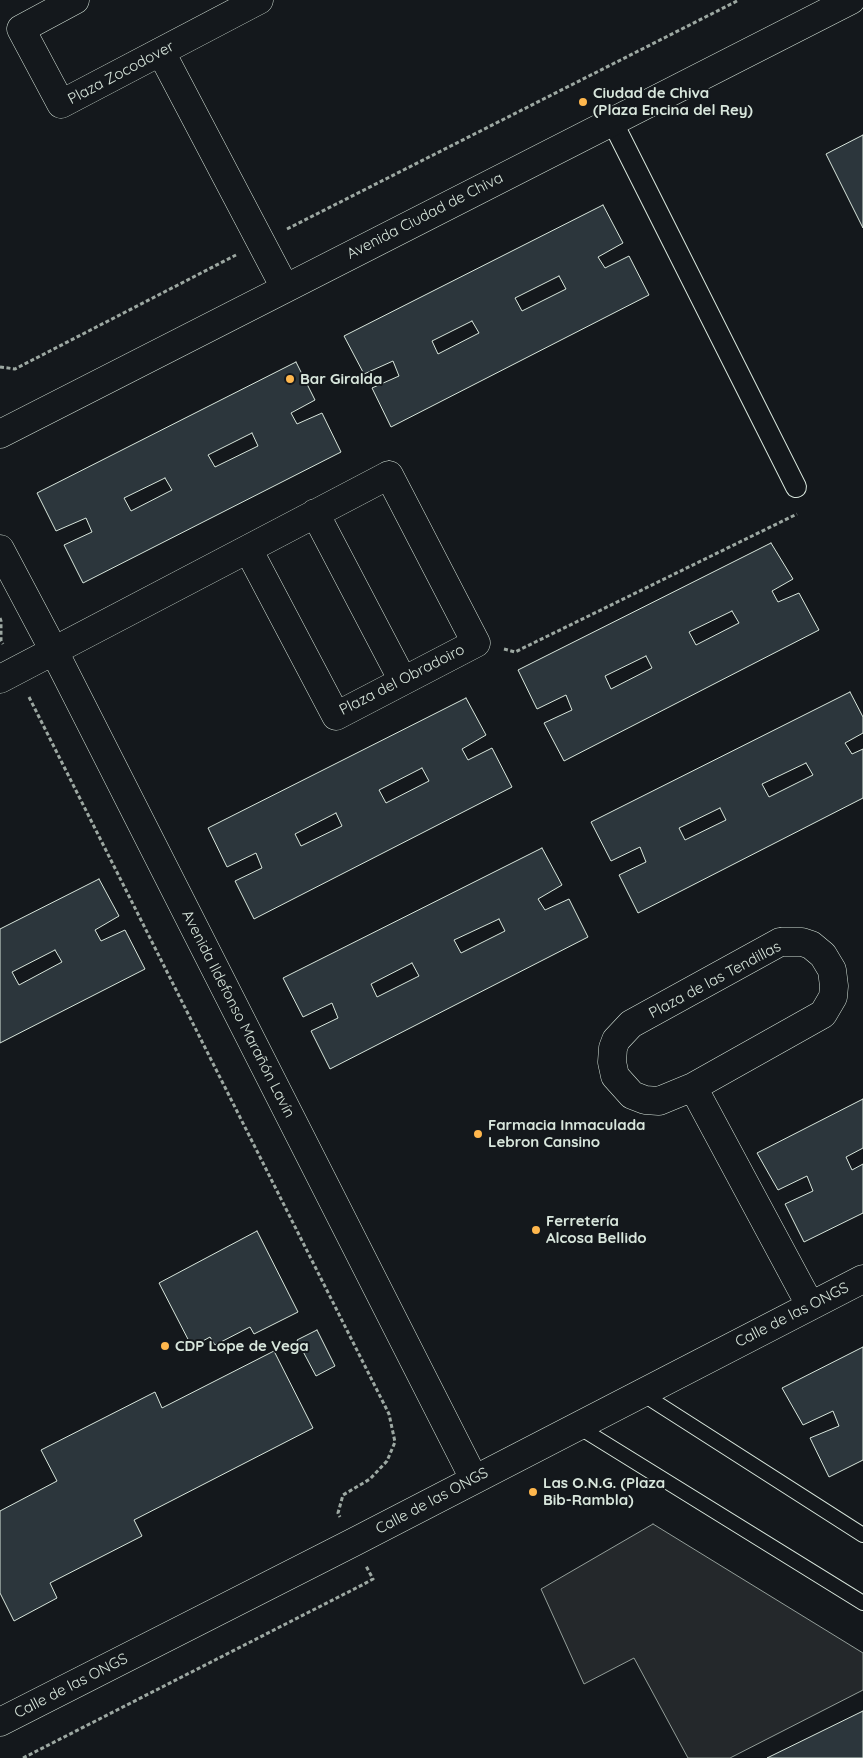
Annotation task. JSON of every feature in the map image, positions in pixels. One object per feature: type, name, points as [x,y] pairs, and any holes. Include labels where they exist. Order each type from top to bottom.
[{"type":"street","name":"Plaza Zocodover","points":[[75,0],[21,29],[61,104],[259,0]]},
{"type":"street","name":"Avenida Ciudad de Chiva","points":[[0,434],[851,0]]},
{"type":"street","points":[[161,52],[284,288]]},
{"type":"street","points":[[612,121],[796,487]]},
{"type":"street","name":"Plaza del Obradoiro","points":[[389,475],[476,643],[336,716],[248,549],[389,475]]},
{"type":"street","points":[[315,513],[403,681]]},
{"type":"street","points":[[0,679],[248,549]]},
{"type":"street","name":"Avenida Ildefonso Marañón Lavín","points":[[0,550],[54,651],[474,1479]]},
{"type":"street","name":"Plaza de las Tendillas","points":[[780,942],[802,942],[811,945],[823,955],[832,970],[834,986],[833,997],[823,1014],[693,1087],[659,1101],[645,1100],[632,1095],[615,1076],[612,1062],[613,1048],[616,1040],[631,1024],[780,942]]},
{"type":"street","points":[[693,1087],[810,1305]]},
{"type":"street","name":"Calle de las ONGS","points":[[0,1722],[354,1542],[863,1278]]},
{"type":"lane","points":[[641,1393],[863,1535]]},
{"type":"lane","points":[[577,1426],[863,1603]]},
{"type":"path","points":[[284,231],[738,0]]},
{"type":"path","points":[[0,367],[15,369],[240,253]]},
{"type":"path","points":[[476,643],[516,652],[805,510],[796,487]]},
{"type":"path","points":[[0,618],[1,641],[4,646]]},
{"type":"path","points":[[26,691],[389,1414],[395,1442],[387,1461],[370,1479],[343,1495],[338,1513],[342,1520]]},
{"type":"path","points":[[23,1758],[373,1579],[366,1566]]},
{"type":"shaded area","points":[[653,1524],[863,1653],[863,1690],[730,1758],[688,1758],[634,1658],[584,1684],[541,1589]]},
{"type":"building","points":[[863,135],[863,228],[826,154]]},
{"type":"building","points":[[603,205],[623,243],[598,257],[605,268],[629,256],[649,295],[391,427],[372,388],[399,376],[393,361],[364,374],[344,336]],"holes":[[[559,276],[566,289],[522,311],[515,298]],[[472,321],[479,333],[438,354],[432,341]]]},
{"type":"building","points":[[296,362],[315,400],[291,413],[297,424],[322,413],[341,452],[83,583],[64,545],[92,532],[86,518],[56,531],[37,493]],"holes":[[[252,433],[258,446],[215,467],[208,455]],[[165,478],[172,490],[131,511],[124,498]]]},
{"type":"building","points":[[771,543],[793,579],[772,591],[778,602],[799,593],[819,630],[564,761],[544,723],[572,710],[566,695],[537,709],[518,670]],"holes":[[[732,611],[739,623],[696,645],[689,632]],[[646,656],[652,668],[611,689],[605,676]]]},
{"type":"building","points":[[850,692],[863,717],[863,733],[845,743],[852,754],[863,749],[863,798],[638,913],[619,875],[646,862],[640,847],[611,861],[591,822]],"holes":[[[806,763],[813,775],[769,797],[762,784]],[[720,808],[726,820],[685,840],[679,828]]]},
{"type":"building","points":[[466,698],[486,735],[462,749],[468,760],[492,748],[512,787],[254,919],[235,881],[262,868],[256,853],[227,867],[208,828]],"holes":[[[422,768],[429,781],[386,803],[379,790]],[[336,813],[342,826],[301,846],[295,834]]]},
{"type":"building","points":[[542,848],[562,885],[538,899],[545,910],[569,899],[588,937],[330,1069],[311,1031],[338,1018],[332,1003],[303,1017],[283,978]],"holes":[[[499,919],[505,931],[461,953],[454,940]],[[412,963],[419,976],[377,997],[371,984]]]},
{"type":"building","points":[[99,879],[119,916],[95,930],[101,941],[125,930],[145,969],[0,1043],[0,929]],"holes":[[[55,950],[62,962],[19,985],[12,972]]]},
{"type":"building","points":[[863,1099],[863,1148],[846,1157],[852,1170],[863,1164],[863,1213],[804,1242],[785,1204],[813,1191],[807,1176],[778,1190],[757,1153]]},
{"type":"building","points":[[257,1231],[298,1312],[254,1334],[250,1327],[215,1345],[210,1337],[192,1347],[159,1283]]},
{"type":"building","points":[[317,1330],[335,1366],[316,1376],[297,1340]]},
{"type":"building","points":[[863,1347],[863,1460],[829,1477],[810,1438],[839,1426],[833,1411],[803,1425],[782,1388]]},
{"type":"building","points":[[274,1351],[313,1428],[134,1520],[142,1536],[50,1583],[57,1598],[14,1621],[0,1593],[0,1511],[57,1481],[41,1450],[155,1392],[162,1408]]},
{"type":"building","points":[[863,1711],[863,1758],[767,1758]]},
{"type":"place","name":"Ciudad de Chiva (Plaza Encina del Rey)","points":[[583,102]]},
{"type":"place","name":"Bar Giralda","points":[[290,379]]},
{"type":"place","name":"Farmacia Inmaculada Lebron Cansino","points":[[478,1134]]},
{"type":"place","name":"Ferretería Alcosa Bellido","points":[[536,1230]]},
{"type":"place","name":"CDP Lope de Vega","points":[[165,1346]]},
{"type":"place","name":"Las O.N.G. (Plaza Bib-Rambla)","points":[[533,1492]]}]
